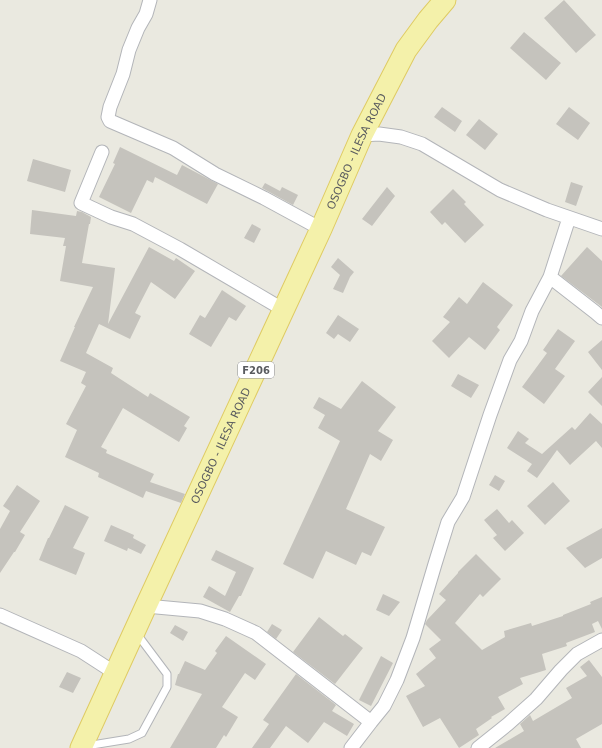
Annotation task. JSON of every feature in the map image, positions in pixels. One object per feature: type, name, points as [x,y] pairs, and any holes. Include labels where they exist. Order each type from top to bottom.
[{"type":"main road","name":"OSOGBO - ILESA ROAD","points":[[82,747],[134,631],[284,310],[362,135],[406,50],[445,0]]},
{"type":"street","points":[[150,0],[146,14],[128,50],[123,74],[108,113],[110,121],[173,148],[216,174],[321,229]]},
{"type":"street","points":[[362,135],[379,134],[401,137],[422,144],[500,190],[547,210],[602,229]]},
{"type":"street","points":[[102,152],[81,203],[111,217],[133,224],[180,249],[284,310]]},
{"type":"street","points":[[351,748],[384,706],[396,680],[413,638],[448,522],[463,497],[510,360],[521,341],[532,311],[550,277],[569,218]]},
{"type":"street","points":[[550,277],[602,318]]},
{"type":"street","points":[[146,606],[200,611],[225,619],[256,633],[370,722]]},
{"type":"street","points":[[0,615],[81,652],[116,673]]},
{"type":"street","points":[[478,748],[536,700],[561,670],[577,654],[602,640]]},
{"type":"lane","points":[[82,747],[129,739],[142,733],[168,687],[167,674],[134,631]]},
{"type":"building","points":[[564,0],[596,35],[576,53],[544,18]]},
{"type":"building","points":[[524,32],[561,63],[546,80],[510,48]]},
{"type":"building","points":[[442,107],[462,121],[455,132],[434,117]]},
{"type":"building","points":[[569,107],[590,123],[578,140],[556,124]]},
{"type":"building","points":[[479,119],[498,134],[485,150],[466,135]]},
{"type":"building","points":[[120,147],[177,175],[182,165],[218,184],[207,204],[155,177],[153,183],[147,180],[131,213],[99,197],[115,164],[113,163]]},
{"type":"building","points":[[33,159],[71,170],[65,192],[27,181]]},
{"type":"building","points":[[571,182],[583,186],[576,206],[565,202]]},
{"type":"building","points":[[265,183],[280,191],[282,187],[298,195],[293,205],[262,188]]},
{"type":"building","points":[[387,187],[395,196],[372,226],[362,219]]},
{"type":"building","points":[[453,189],[466,202],[464,204],[484,225],[465,243],[445,222],[442,225],[430,212]]},
{"type":"building","points":[[32,210],[76,216],[77,211],[91,217],[82,263],[115,268],[108,324],[149,247],[174,261],[176,258],[195,271],[175,299],[151,282],[135,313],[141,316],[130,339],[99,324],[86,353],[113,368],[111,373],[148,397],[150,393],[190,417],[184,426],[187,428],[179,442],[123,408],[101,447],[107,450],[106,453],[154,474],[150,482],[185,494],[181,503],[146,491],[143,498],[98,477],[99,473],[65,457],[77,430],[66,424],[86,386],[81,383],[86,372],[60,361],[93,287],[60,281],[66,246],[63,246],[65,238],[30,234]]},
{"type":"building","points":[[252,224],[261,229],[254,243],[244,238]]},
{"type":"building","points":[[587,247],[602,261],[602,307],[561,276]]},
{"type":"building","points":[[338,258],[354,272],[350,277],[343,293],[333,289],[340,275],[331,267]]},
{"type":"building","points":[[483,282],[513,305],[497,327],[500,330],[485,350],[469,337],[449,358],[432,341],[450,322],[443,317],[459,297],[467,304]]},
{"type":"building","points":[[222,290],[246,306],[236,321],[229,317],[211,347],[189,334],[200,315],[205,318]]},
{"type":"building","points":[[338,315],[359,329],[350,342],[338,334],[334,339],[326,333]]},
{"type":"building","points":[[558,329],[575,341],[555,369],[565,376],[544,404],[522,387],[547,353],[543,350]]},
{"type":"building","points":[[602,340],[602,370],[588,352]]},
{"type":"building","points":[[458,374],[479,385],[471,398],[451,386]]},
{"type":"building","points":[[602,377],[602,406],[588,392]]},
{"type":"building","points":[[362,381],[396,407],[378,431],[393,440],[381,461],[370,454],[346,509],[385,527],[371,556],[362,552],[356,565],[326,551],[313,579],[283,564],[340,441],[318,428],[325,415],[313,408],[319,397],[341,409]]},
{"type":"building","points":[[590,413],[602,424],[602,448],[596,441],[570,465],[557,450],[537,478],[527,471],[532,464],[507,448],[518,431],[529,439],[525,443],[542,454],[572,427],[575,430]]},
{"type":"building","points":[[495,475],[505,481],[499,491],[489,485]]},
{"type":"building","points":[[553,482],[570,501],[545,525],[527,506]]},
{"type":"building","points":[[17,485],[40,501],[20,532],[25,535],[0,573],[0,529],[10,511],[3,506]]},
{"type":"building","points":[[65,505],[89,517],[73,548],[85,553],[76,575],[39,560],[48,538]]},
{"type":"building","points":[[497,509],[509,523],[512,520],[524,533],[505,551],[493,538],[497,535],[484,520]]},
{"type":"building","points":[[111,525],[134,535],[133,538],[146,545],[141,554],[128,548],[127,551],[104,541]]},
{"type":"building","points":[[602,528],[602,558],[585,568],[566,548]]},
{"type":"building","points":[[216,550],[254,568],[241,596],[239,596],[230,612],[203,597],[209,586],[225,596],[236,572],[211,560]]},
{"type":"building","points":[[476,554],[501,579],[483,597],[480,594],[455,623],[482,650],[505,637],[504,631],[531,623],[532,626],[563,616],[591,604],[590,602],[602,597],[602,629],[598,621],[592,624],[595,632],[566,643],[567,646],[542,654],[546,670],[520,678],[523,684],[498,697],[505,709],[491,717],[492,718],[476,729],[479,735],[459,748],[440,718],[423,727],[406,696],[425,686],[416,674],[436,658],[429,649],[441,640],[425,624],[446,600],[439,594]]},
{"type":"building","points":[[383,594],[400,602],[389,616],[376,610]]},
{"type":"building","points":[[319,617],[343,636],[345,634],[363,648],[335,684],[293,652]]},
{"type":"building","points":[[272,624],[282,630],[276,639],[267,632]]},
{"type":"building","points":[[175,625],[188,632],[183,641],[170,633]]},
{"type":"building","points":[[226,636],[266,664],[255,680],[245,673],[222,707],[238,717],[226,737],[224,735],[216,748],[170,748],[202,694],[175,685],[178,674],[185,661],[205,670],[217,653],[215,651]]},
{"type":"building","points":[[381,656],[393,663],[371,706],[359,700]]},
{"type":"building","points":[[589,660],[602,677],[602,724],[576,739],[581,748],[495,748],[524,731],[520,724],[530,715],[533,721],[572,698],[566,688],[587,676],[580,667]]},
{"type":"building","points":[[67,672],[81,678],[73,693],[59,687]]},
{"type":"building","points":[[296,674],[336,705],[332,711],[354,724],[347,736],[324,722],[308,743],[286,726],[270,748],[252,748],[269,724],[263,720]]}]
